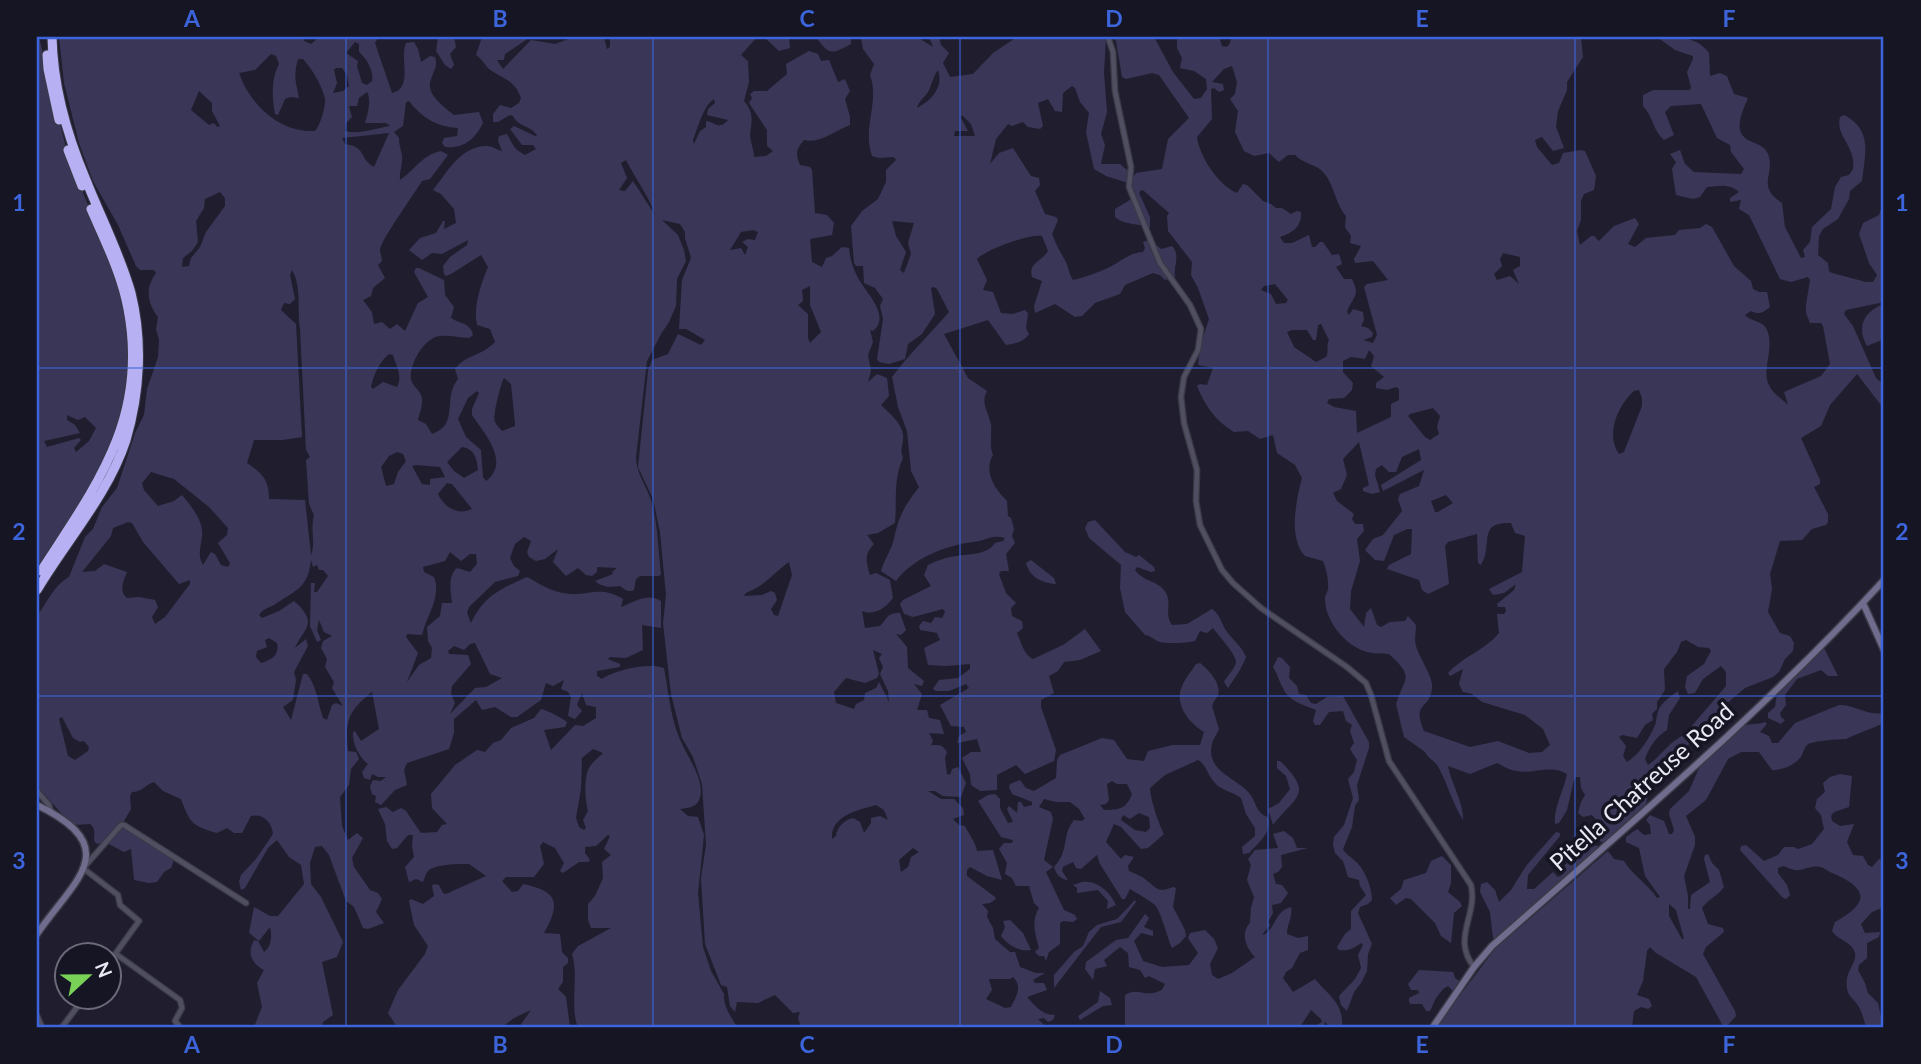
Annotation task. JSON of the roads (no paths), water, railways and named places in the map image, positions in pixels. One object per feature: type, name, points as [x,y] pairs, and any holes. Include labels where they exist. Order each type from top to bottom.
[{"type":"highway","points":[[37,578],[94,491],[110,459],[124,421],[131,376],[128,309],[118,275],[63,137],[48,69],[49,37]]},
{"type":"highway","points":[[37,590],[112,473],[125,442],[134,408],[138,369],[138,333],[131,293],[68,135],[49,37]]},
{"type":"main road","name":"Pitella Chatreuse Road","points":[[1433,1027],[1474,967],[1492,946],[1677,785],[1884,580]]},
{"type":"main road","points":[[1863,603],[1884,650]]},
{"type":"main road","points":[[37,805],[51,812],[74,831],[88,855],[85,867],[37,934]]},
{"type":"street","points":[[1109,40],[1113,52],[1115,91],[1131,167],[1129,187],[1160,263],[1185,297],[1201,328],[1198,350],[1185,373],[1181,391],[1183,417],[1197,470],[1196,500],[1200,525],[1222,570],[1233,583],[1261,608],[1347,667],[1368,686],[1389,761],[1471,885],[1472,898],[1464,947],[1466,956],[1474,967]]},
{"type":"street","points":[[37,791],[49,805],[51,812]]},
{"type":"street","points":[[122,946],[139,923],[139,919],[120,905],[118,895],[85,867],[121,825],[246,903]]},
{"type":"street","points":[[122,958],[180,1000],[182,1008],[175,1021],[180,1027]]},
{"type":"street","points":[[62,1027],[73,1012]]},
{"type":"street","points":[[37,1016],[41,1027]]}]
